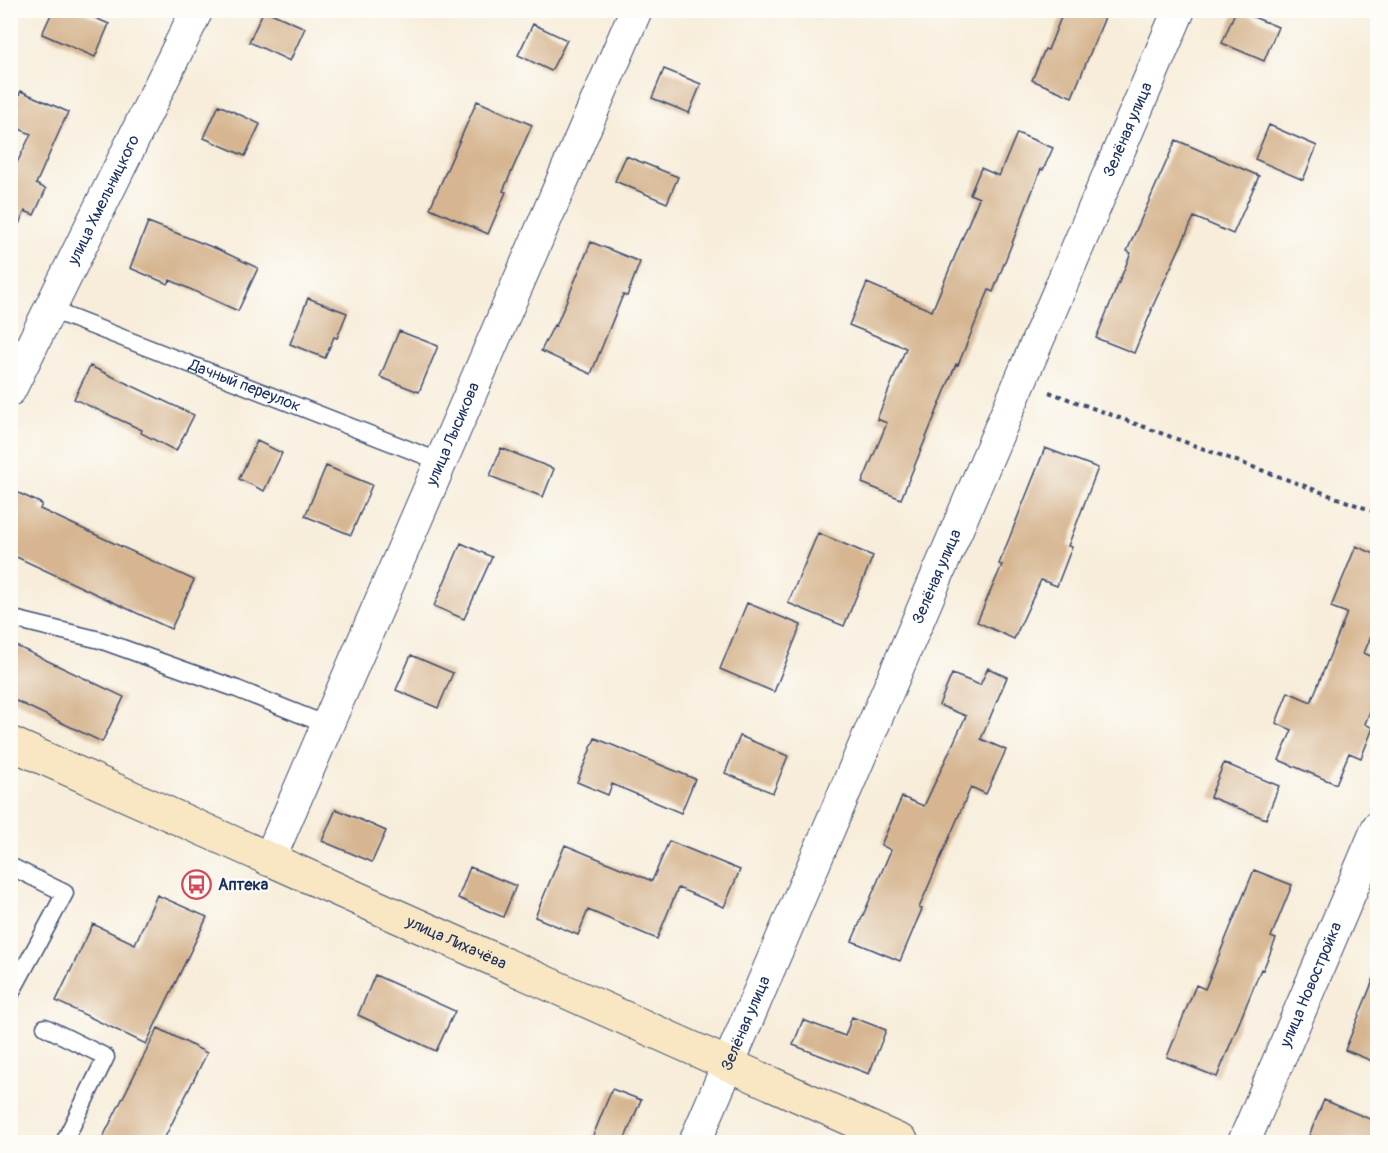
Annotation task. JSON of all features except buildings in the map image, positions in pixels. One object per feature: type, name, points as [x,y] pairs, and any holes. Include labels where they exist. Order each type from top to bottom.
[{"type":"main road","name":"улица Лихачёва","points":[[10,743],[902,1143]]},
{"type":"street","name":"улица Хмельницкого","points":[[10,390],[197,10]]},
{"type":"street","name":"улица Лысикова","points":[[269,860],[636,10]]},
{"type":"street","name":"Зелёная улица","points":[[695,1143],[1179,10]]},
{"type":"street","name":"улица Новостройка","points":[[1244,1143],[1377,827]]},
{"type":"lane","name":"Дачный переулок","points":[[51,310],[441,462]]},
{"type":"lane","points":[[10,618],[100,640],[237,688],[327,725]]},
{"type":"lane","points":[[10,866],[65,893],[10,995]]},
{"type":"lane","points":[[45,1027],[106,1057],[64,1143]]},
{"type":"path","points":[[1020,381],[1377,513]]},
{"type":"place","name":"Аптека","points":[[197,885]]}]
